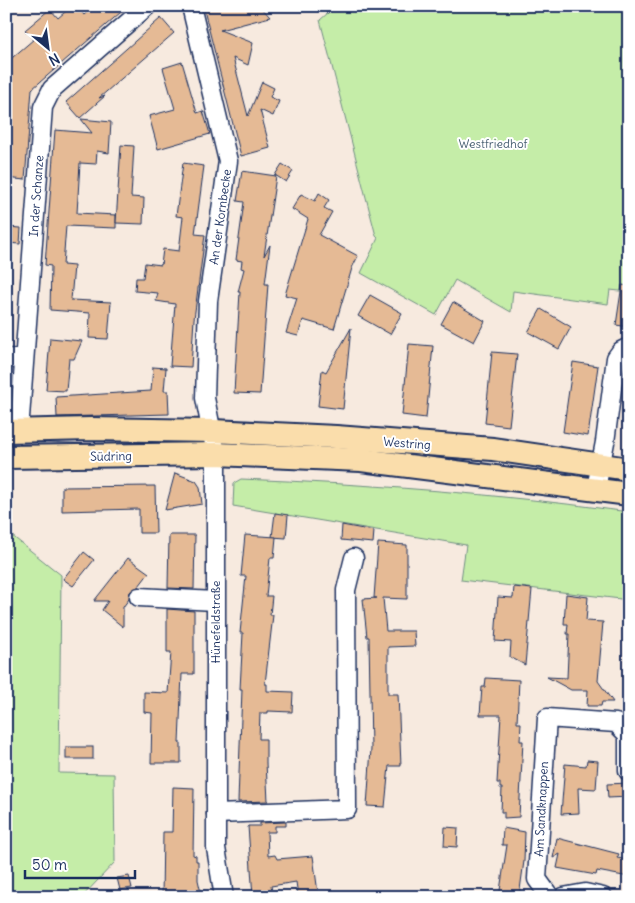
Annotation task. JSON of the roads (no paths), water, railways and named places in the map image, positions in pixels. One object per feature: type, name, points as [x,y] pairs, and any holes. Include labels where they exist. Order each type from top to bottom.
[{"type":"main road","name":"Südring","points":[[13,431],[213,431]]},
{"type":"main road","name":"Westring","points":[[213,431],[336,437],[493,449],[629,469]]},
{"type":"main road","name":"Südring","points":[[6,457],[216,454]]},
{"type":"main road","name":"Westring","points":[[216,454],[361,460],[629,494]]},
{"type":"street","name":"In der Schanze","points":[[13,431],[15,358],[43,107],[52,89],[147,6]]},
{"type":"street","name":"An der Kornbecke","points":[[191,6],[228,162],[208,301],[205,398],[213,431]]},
{"type":"street","points":[[596,489],[616,358],[629,347]]},
{"type":"street","name":"Hünefeldstraße","points":[[213,431],[216,454],[216,848],[224,897]]},
{"type":"street","points":[[216,814],[346,810],[346,590],[354,558]]},
{"type":"street","points":[[139,597],[215,601]]},
{"type":"street","name":"Am Sandknappen","points":[[550,897],[537,879],[547,718],[616,723],[628,735],[628,771]]},
{"type":"street","points":[[563,897],[585,893],[603,897]]},
{"type":"park label","name":"Westfriedhof","points":[[493,143]]}]
